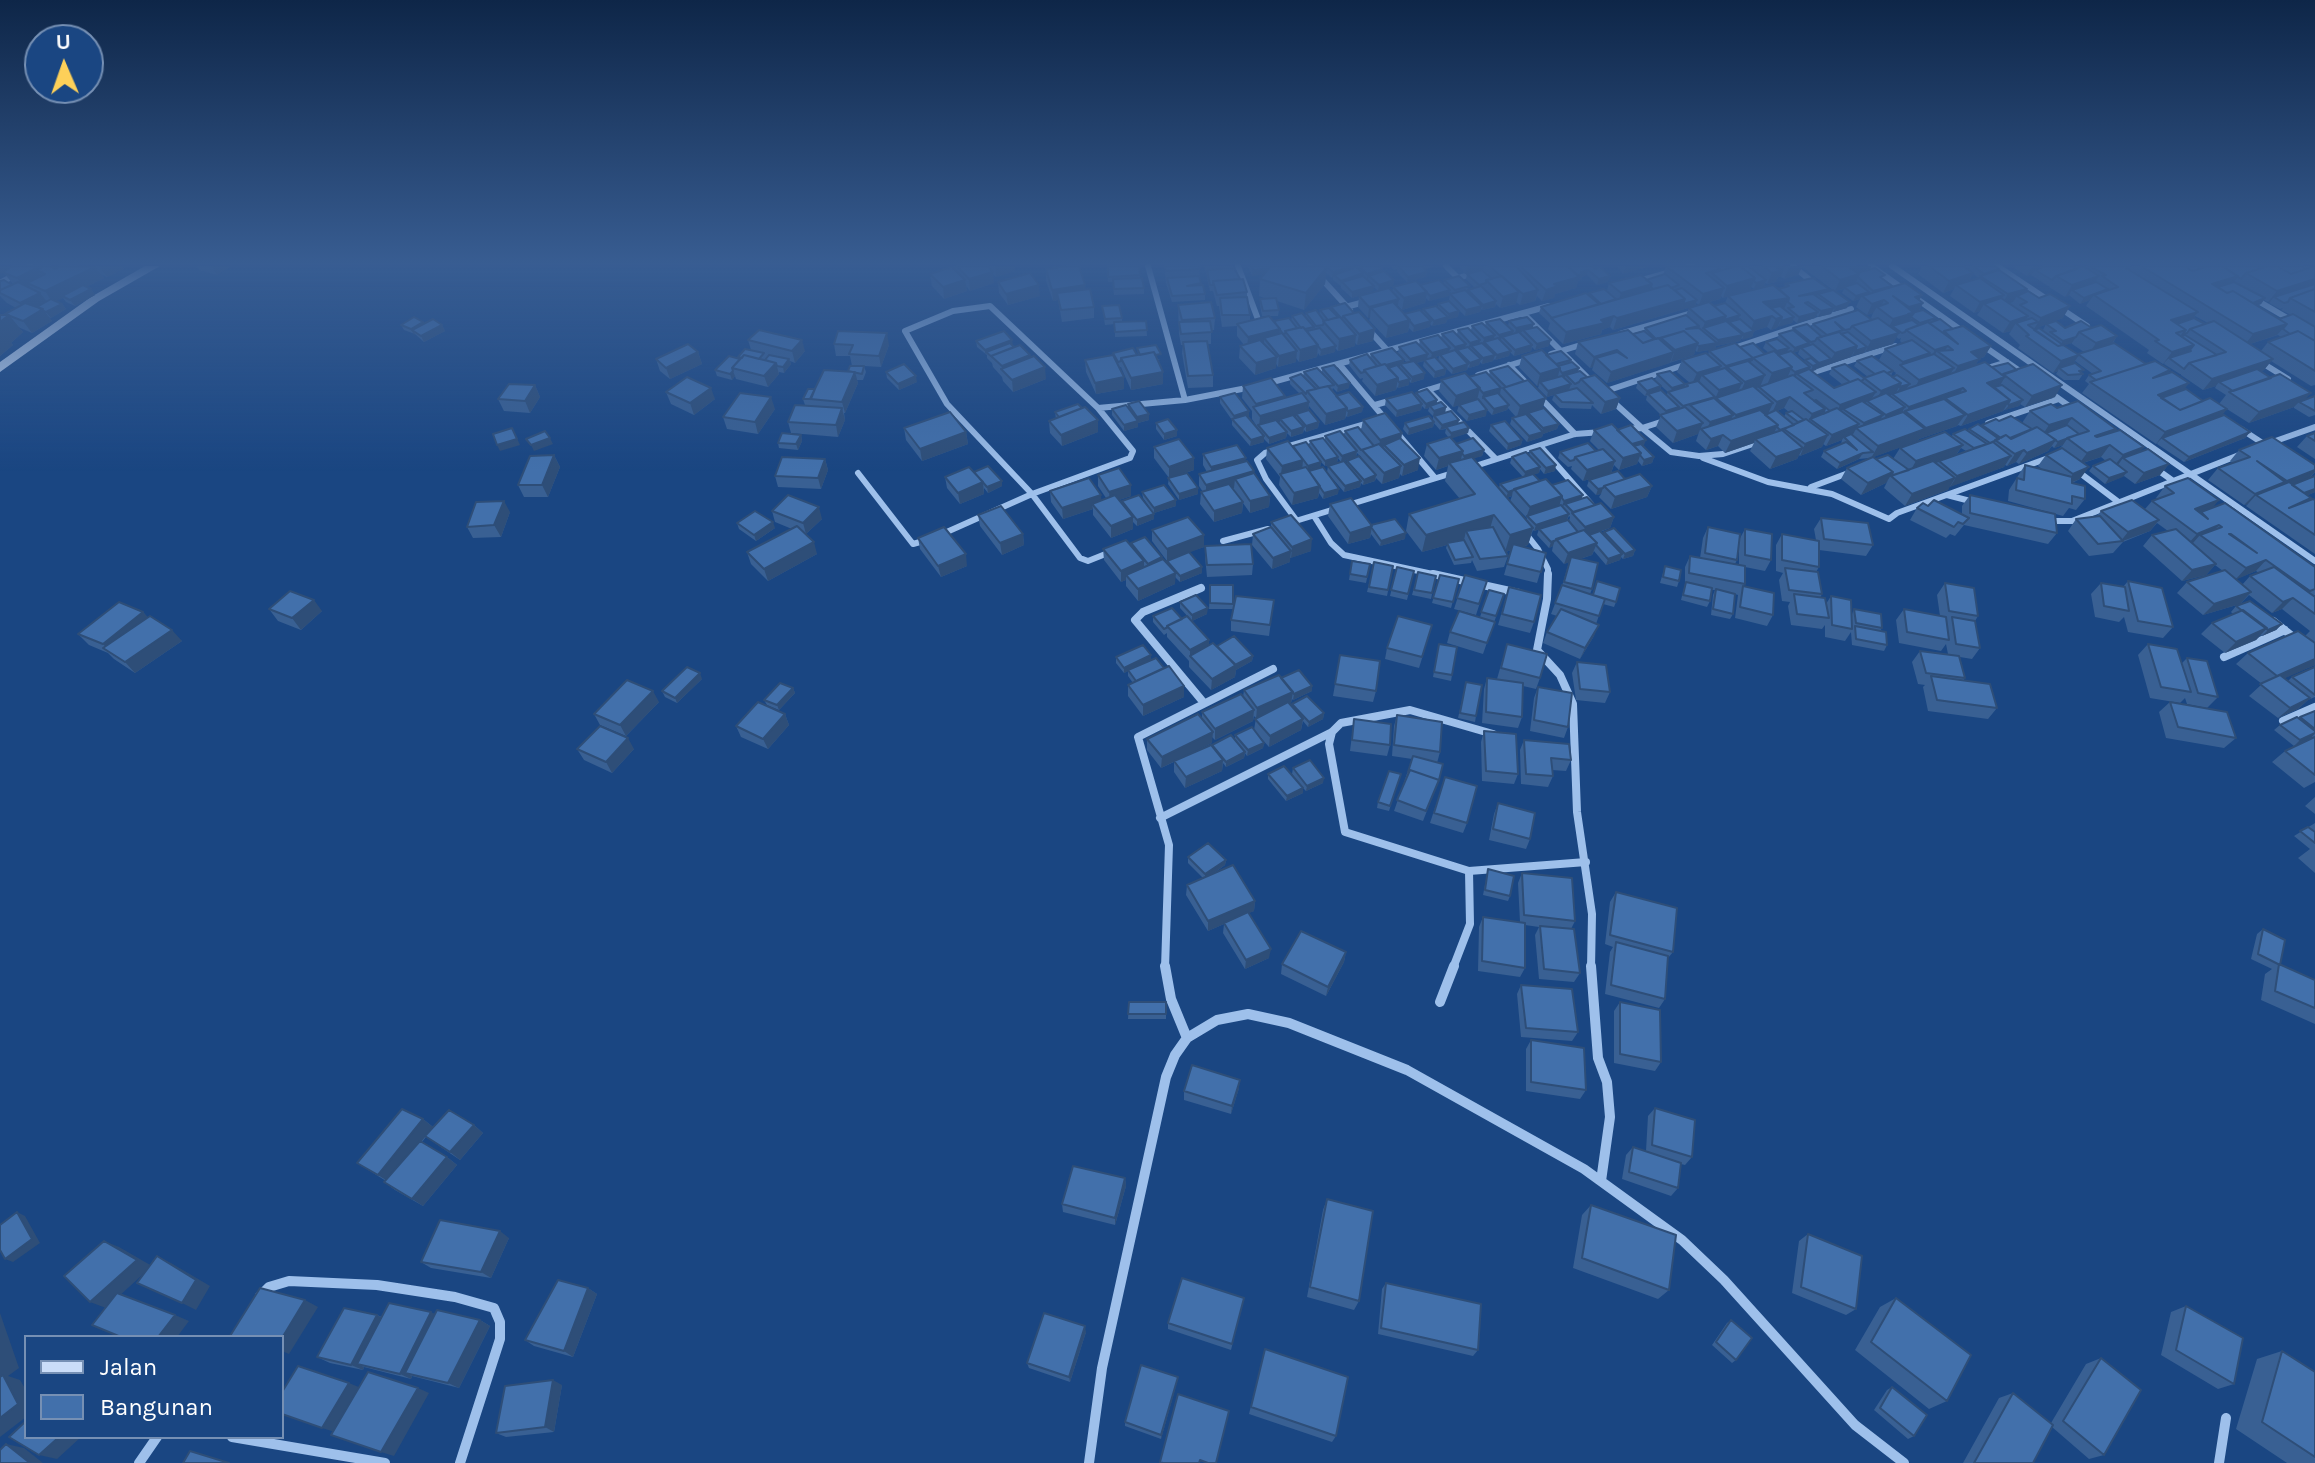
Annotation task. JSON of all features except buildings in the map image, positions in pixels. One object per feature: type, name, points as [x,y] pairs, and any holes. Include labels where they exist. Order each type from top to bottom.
[{"type":"street","points":[[0,368],[46,334]]},
{"type":"street","points":[[907,334],[947,404],[1032,494],[1080,558],[1088,561],[1117,549]]},
{"type":"street","points":[[858,473],[913,544],[1032,494],[1130,458],[1133,451],[1098,408],[1020,334]]},
{"type":"street","points":[[1167,334],[1185,400]]},
{"type":"street","points":[[1372,334],[1387,350]]},
{"type":"street","points":[[1098,408],[1225,394],[1445,334]]},
{"type":"street","points":[[1543,334],[1671,452],[1699,456],[1768,482],[1810,488],[1889,519],[1897,513],[2057,455],[2046,447]]},
{"type":"street","points":[[1720,353],[1776,334]]},
{"type":"street","points":[[1968,334],[2031,379]]},
{"type":"street","points":[[1990,334],[2315,561]]},
{"type":"street","points":[[1800,377],[1901,344],[1888,335]]},
{"type":"street","points":[[1546,355],[1588,343]]},
{"type":"street","points":[[2246,353],[2298,385]]},
{"type":"street","points":[[1469,377],[1534,358]]},
{"type":"street","points":[[1979,371],[2007,362]]},
{"type":"street","points":[[1603,392],[1690,363]]},
{"type":"street","points":[[1339,364],[1435,478]]},
{"type":"street","points":[[1509,365],[1575,434]]},
{"type":"street","points":[[1416,393],[1455,382]]},
{"type":"street","points":[[2041,386],[2085,418]]},
{"type":"street","points":[[1428,390],[1496,459]]},
{"type":"street","points":[[1375,405],[1403,397]]},
{"type":"street","points":[[1976,428],[2059,399]]},
{"type":"street","points":[[2005,417],[2015,425]]},
{"type":"street","points":[[1297,521],[1266,479],[1257,460],[1265,453],[1386,419]]},
{"type":"street","points":[[1223,541],[1541,447],[1575,434],[1642,428],[1671,419]]},
{"type":"street","points":[[2239,427],[2277,453]]},
{"type":"street","points":[[2032,518],[2072,521],[2315,427]]},
{"type":"street","points":[[1699,456],[1723,454],[1766,440]]},
{"type":"street","points":[[1541,447],[1594,507]]},
{"type":"street","points":[[2068,464],[2143,521]]},
{"type":"street","points":[[2150,464],[2188,492]]},
{"type":"street","points":[[1472,467],[1482,479]]},
{"type":"street","points":[[1810,488],[1858,470]]},
{"type":"street","points":[[1947,495],[1989,506]]},
{"type":"street","points":[[1314,516],[1331,543],[1344,555],[1547,599]]},
{"type":"street","points":[[1520,526],[1538,549],[1548,569],[1547,599],[1537,650],[1560,675],[1573,704],[1577,812],[1592,914],[1589,946],[1598,1058],[1607,1082],[1610,1117],[1601,1181]]},
{"type":"street","points":[[1201,588],[1143,612],[1135,620],[1204,703]]},
{"type":"street","points":[[2262,612],[2305,646]]},
{"type":"street","points":[[2224,657],[2285,630]]},
{"type":"street","points":[[1187,1038],[1171,999],[1165,966],[1169,845],[1138,737],[1273,669]]},
{"type":"street","points":[[2283,721],[2315,707]]},
{"type":"street","points":[[1160,818],[1332,732],[1341,723],[1410,710],[1500,736]]},
{"type":"street","points":[[1332,732],[1329,744],[1345,832],[1469,871],[1586,862]]},
{"type":"street","points":[[1560,753],[1575,757]]},
{"type":"street","points":[[1440,1002],[1470,924],[1469,871]]},
{"type":"street","points":[[1089,1463],[1102,1368],[1166,1077],[1175,1055],[1187,1038],[1217,1020],[1248,1014],[1289,1023],[1407,1070],[1527,1135],[1601,1181],[1682,1240],[1724,1280],[1855,1425],[1904,1463]]},
{"type":"street","points":[[252,1306],[269,1287],[289,1281],[377,1285],[455,1297],[494,1308],[500,1322],[500,1339],[460,1463]]},
{"type":"street","points":[[2219,1463],[2226,1418]]},
{"type":"street","points":[[139,1463],[156,1439]]},
{"type":"street","points":[[244,1439],[385,1463]]}]
